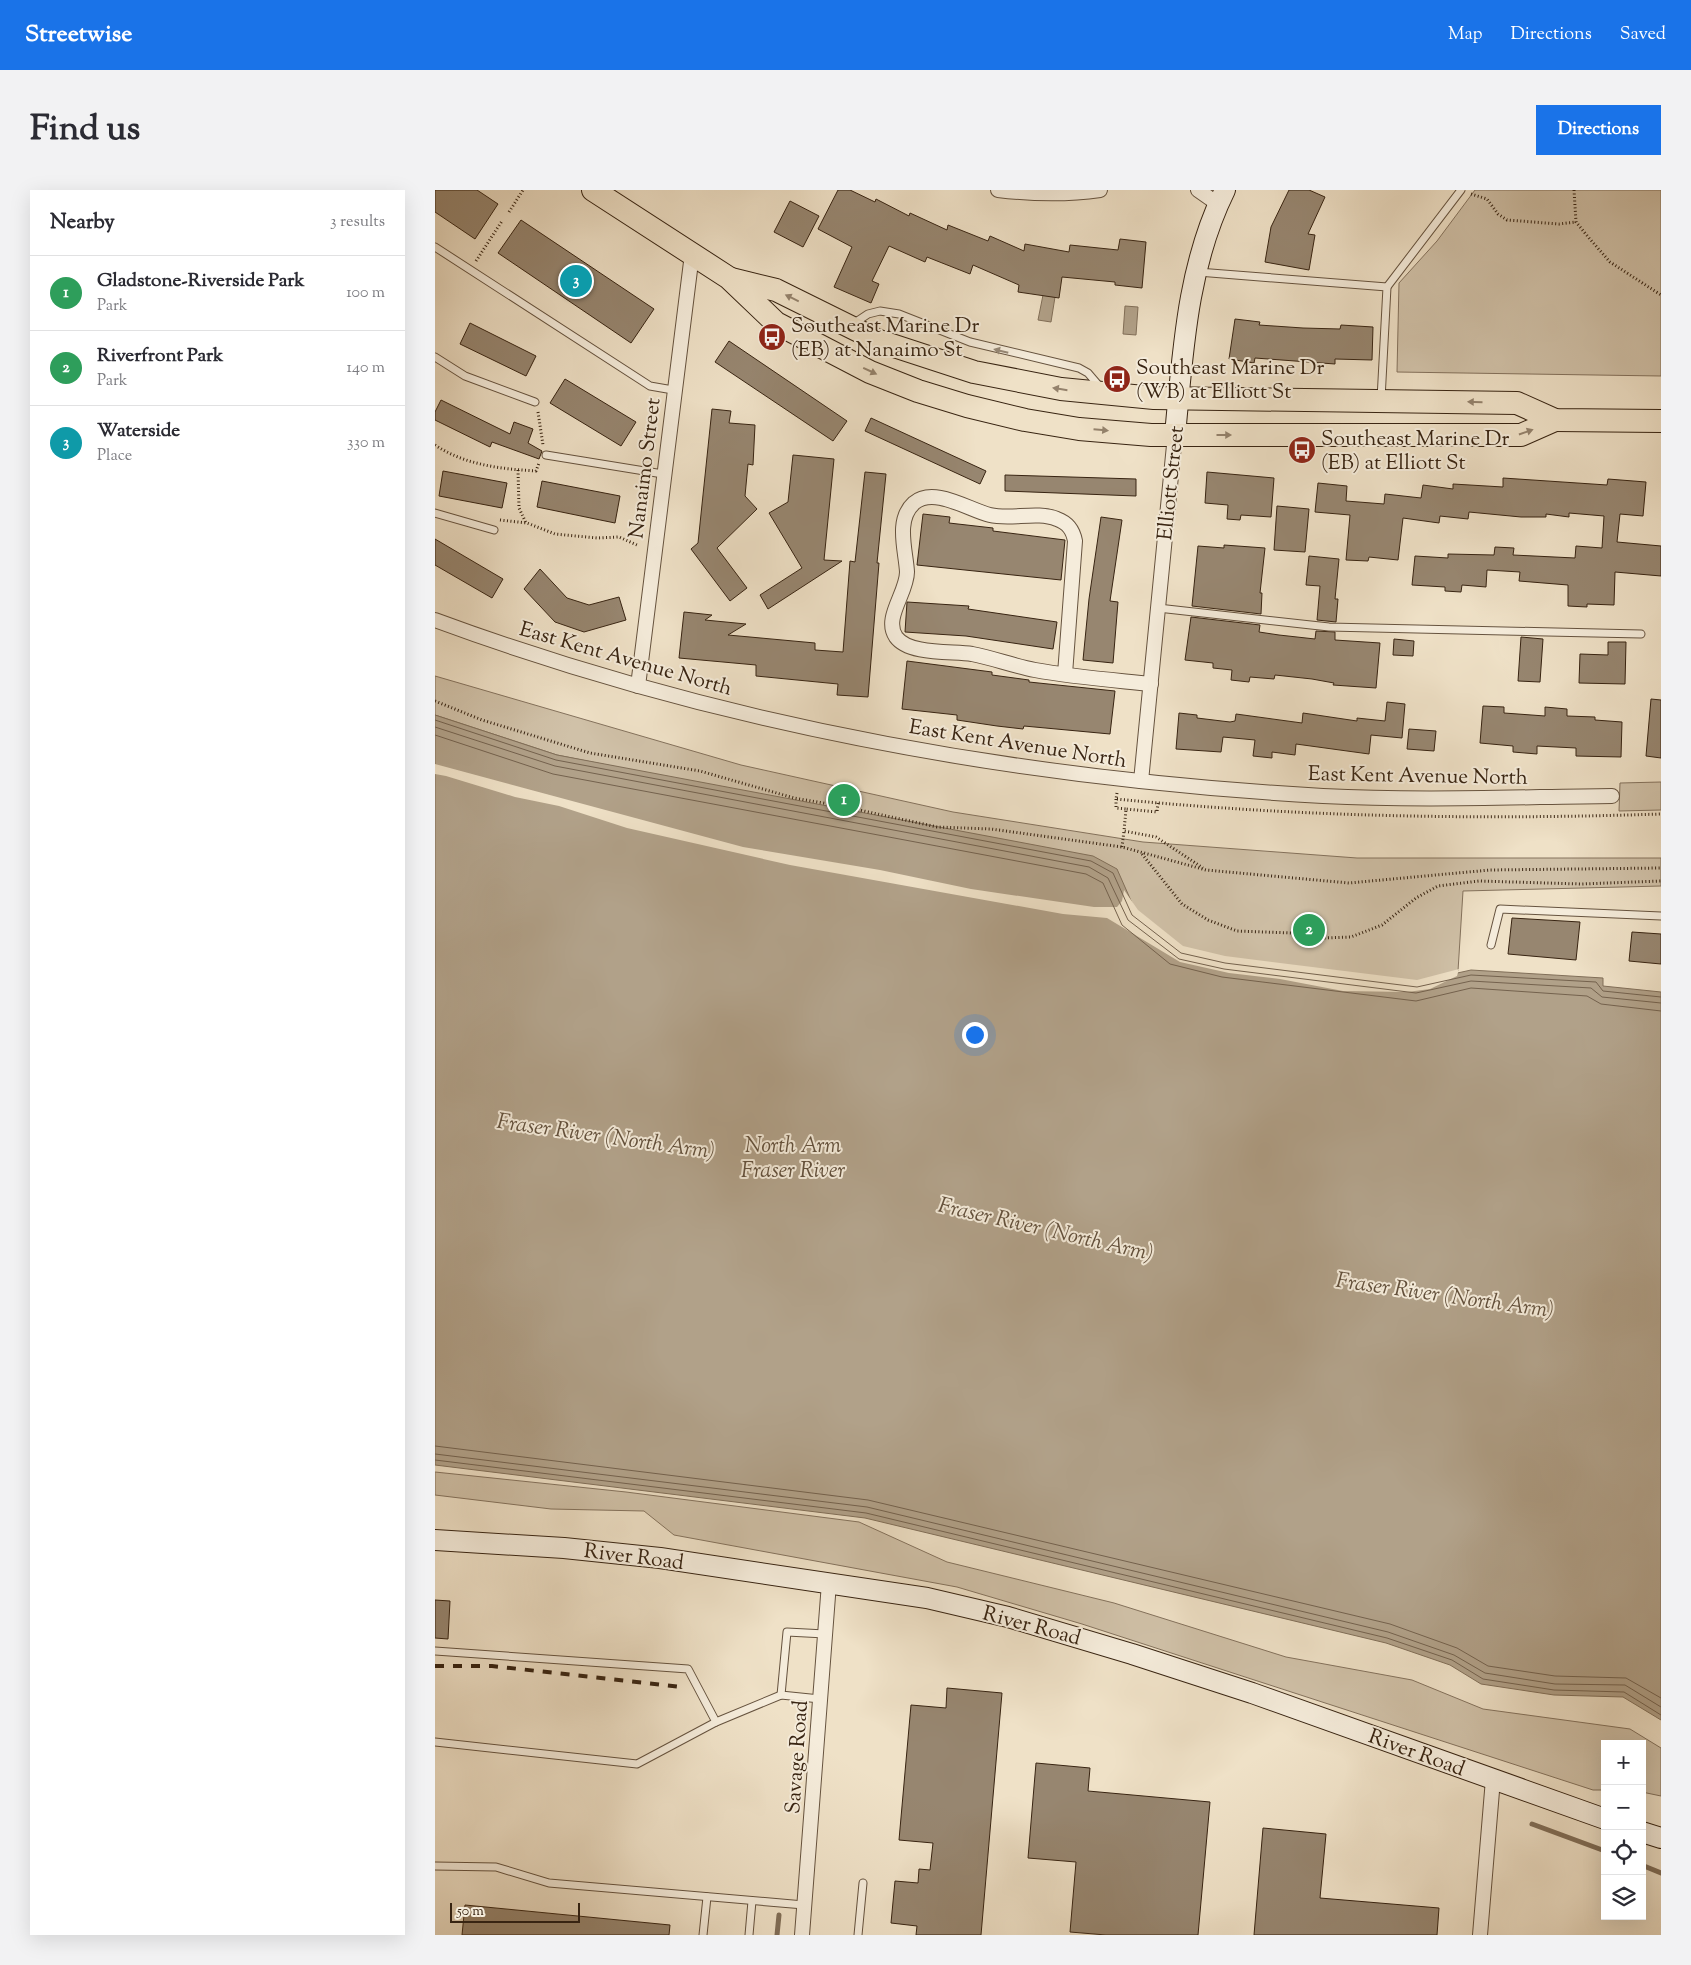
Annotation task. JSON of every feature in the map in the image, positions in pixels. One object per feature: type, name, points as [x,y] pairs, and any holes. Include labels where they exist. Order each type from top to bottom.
[{"type":"main road","points":[[593,190],[729,278],[776,323],[870,372],[918,391],[967,406],[1025,420],[1079,428],[1175,435],[1521,435],[1555,420]]},
{"type":"main road","points":[[729,278],[776,290],[879,341],[974,372],[1061,389],[1106,395],[1178,398],[1517,403],[1555,420],[1661,421]]},
{"type":"street","points":[[998,190],[1065,194],[1099,190]]},
{"type":"street","points":[[1198,190],[1222,197]]},
{"type":"street","name":"Elliott Street","points":[[1141,782],[1184,335],[1195,272],[1222,197]]},
{"type":"street","name":"Nanaimo Street","points":[[638,686],[673,390],[692,254]]},
{"type":"street","points":[[1065,674],[1075,541],[1070,528],[1055,518],[989,515],[940,498],[921,499],[914,503],[904,522],[907,580],[894,615],[893,630],[896,637],[908,647],[972,654],[1035,670],[1065,674],[1151,684]]},
{"type":"street","name":"East Kent Avenue North","points":[[435,620],[540,656],[638,686],[785,724],[943,754],[1141,782],[1362,797],[1612,796]]},
{"type":"street","name":"River Road","points":[[435,1540],[564,1548],[660,1558],[927,1598],[999,1615],[1132,1654],[1253,1693],[1601,1817]]},
{"type":"street","name":"Savage Road","points":[[802,1935],[829,1583]]},
{"type":"street","points":[[1480,1935],[1493,1779]]},
{"type":"street","points":[[1646,1833],[1661,1838]]},
{"type":"lane","points":[[1381,400],[1387,287],[1461,190]]},
{"type":"lane","points":[[435,247],[650,386],[673,390]]},
{"type":"lane","points":[[1195,272],[1387,287]]},
{"type":"lane","points":[[850,326],[868,314],[880,310],[899,314],[970,342],[1079,368],[1088,373],[1106,395]]},
{"type":"lane","points":[[435,357],[465,376],[535,402]]},
{"type":"lane","points":[[546,455],[663,474]]},
{"type":"lane","points":[[435,513],[494,530]]},
{"type":"lane","points":[[1157,608],[1329,626],[1641,634]]},
{"type":"lane","points":[[1491,945],[1500,909],[1661,916]]},
{"type":"lane","points":[[781,1695],[787,1632],[825,1634]]},
{"type":"lane","points":[[435,1651],[688,1669],[716,1722]]},
{"type":"lane","points":[[435,1742],[637,1764],[716,1722],[781,1695],[820,1698]]},
{"type":"lane","points":[[435,1866],[496,1867],[549,1883],[804,1905]]},
{"type":"lane","points":[[858,1935],[863,1883]]},
{"type":"lane","points":[[703,1935],[707,1897]]},
{"type":"lane","points":[[749,1935],[752,1901]]},
{"type":"path","points":[[509,212],[523,190]]},
{"type":"path","points":[[1461,190],[1487,199],[1498,214],[1507,220],[1559,224],[1576,222]]},
{"type":"path","points":[[1574,190],[1576,222],[1611,262],[1661,295]]},
{"type":"path","points":[[470,270],[503,221]]},
{"type":"path","points":[[435,445],[455,457],[509,471],[536,471],[540,460],[546,455],[541,441],[539,416],[535,402]]},
{"type":"path","points":[[518,470],[519,508],[527,523]]},
{"type":"path","points":[[494,530],[497,519],[527,523],[555,534],[597,538],[619,537],[637,545]]},
{"type":"path","points":[[435,701],[482,720],[590,753],[700,770],[794,798],[841,806],[937,827],[991,830],[1122,847],[1206,870],[1349,883],[1490,870],[1661,868]]},
{"type":"path","points":[[1117,791],[1115,808],[1157,812],[1158,803],[1117,799]]},
{"type":"path","points":[[1122,847],[1126,809]]},
{"type":"path","points":[[1604,815],[1661,814]]},
{"type":"path","points":[[1124,831],[1156,837],[1206,870]]},
{"type":"path","points":[[1142,853],[1182,904],[1208,920],[1237,932],[1292,933],[1322,938],[1351,937],[1382,925],[1416,898],[1438,886],[1479,881],[1581,884],[1661,881]]},
{"type":"shaded area","points":[[1475,190],[1661,190],[1661,376],[1397,372],[1399,283],[1437,241]]},
{"type":"shaded area","points":[[435,676],[741,765],[953,812],[1143,842],[1357,858],[1661,858],[1661,886],[1463,891],[1458,971],[1417,982],[1225,958],[1181,949],[535,755],[722,788],[557,755],[435,715]]},
{"type":"shaded area","points":[[1661,782],[1661,810],[1619,811],[1620,783]]},
{"type":"shaded area","points":[[435,1472],[626,1492],[859,1522],[947,1562],[1114,1603],[1286,1657],[1412,1680],[1483,1709],[1630,1729],[1661,1748],[1661,1796],[1646,1793],[1646,1740],[1601,1740],[1601,1790],[1593,1790],[1082,1624],[957,1587],[674,1535],[644,1511],[551,1509],[435,1495]]},
{"type":"water","points":[[1043,295],[1055,297],[1051,322],[1038,320]]},
{"type":"water","points":[[1125,306],[1138,307],[1136,335],[1123,334]]},
{"type":"water","name":"North Arm Fraser River","points":[[435,715],[557,755],[1093,856],[1117,869],[1136,912],[1182,949],[1225,958],[1417,982],[1471,970],[1603,978],[1603,986],[1661,992],[1661,1720],[1623,1697],[1554,1695],[1481,1684],[1450,1665],[1386,1643],[865,1518],[435,1465]]},
{"type":"pier","points":[[435,764],[743,847],[880,870],[971,889],[1094,907],[1117,907],[1122,901],[1124,890],[1138,910],[1183,946],[1225,956],[1417,980],[1459,969],[1457,976],[1430,989],[1407,992],[1343,991],[1280,979],[1229,973],[1180,962],[1107,918],[1063,914],[790,865],[627,828],[559,806],[515,797],[435,774]]},
{"type":"building","points":[[435,190],[477,190],[498,204],[475,239],[435,212]]},
{"type":"building","points":[[838,190],[850,190],[875,202],[876,199],[909,216],[910,213],[947,230],[948,225],[988,241],[990,236],[1024,251],[1025,244],[1069,252],[1070,245],[1118,250],[1120,239],[1146,242],[1142,288],[1115,285],[1115,282],[1062,277],[1059,298],[1018,292],[1019,285],[973,265],[970,274],[927,257],[925,262],[889,246],[872,281],[879,284],[871,303],[834,287],[852,247],[818,229]]},
{"type":"building","points":[[1289,190],[1309,190],[1325,197],[1308,234],[1315,235],[1309,270],[1265,262],[1271,227]]},
{"type":"building","points":[[790,201],[819,216],[803,247],[774,232]]},
{"type":"building","points":[[521,220],[654,309],[631,343],[498,253]]},
{"type":"building","points":[[1235,319],[1260,322],[1259,325],[1303,328],[1340,329],[1341,325],[1373,327],[1372,360],[1335,359],[1335,364],[1255,358],[1254,363],[1229,359]]},
{"type":"building","points":[[470,323],[536,356],[526,376],[460,344]]},
{"type":"building","points":[[729,341],[847,421],[833,441],[715,362]]},
{"type":"building","points":[[565,379],[636,422],[621,446],[550,403]]},
{"type":"building","points":[[441,400],[510,434],[514,422],[533,429],[528,443],[542,451],[539,459],[492,442],[490,447],[435,420],[435,412]]},
{"type":"building","points":[[712,409],[731,411],[729,423],[755,425],[753,465],[748,464],[745,496],[757,509],[717,548],[747,588],[730,601],[691,549],[698,543]]},
{"type":"building","points":[[871,418],[986,471],[980,484],[865,431]]},
{"type":"building","points":[[793,455],[834,459],[824,560],[842,561],[768,609],[760,595],[802,568],[769,513],[788,502]]},
{"type":"building","points":[[443,471],[507,483],[502,508],[439,496]]},
{"type":"building","points":[[865,472],[886,474],[877,563],[879,563],[868,697],[837,695],[838,684],[756,676],[756,665],[679,658],[684,612],[712,615],[705,620],[746,624],[728,635],[815,643],[815,650],[843,652],[850,561],[855,562]]},
{"type":"building","points":[[1207,472],[1274,478],[1271,517],[1241,515],[1240,520],[1227,519],[1228,505],[1205,503]]},
{"type":"building","points":[[1005,475],[1136,479],[1136,496],[1005,491]]},
{"type":"building","points":[[1503,478],[1607,485],[1608,479],[1646,482],[1643,516],[1620,514],[1617,542],[1661,546],[1661,576],[1615,572],[1614,605],[1587,604],[1587,607],[1568,606],[1568,585],[1519,581],[1520,572],[1487,570],[1486,587],[1462,585],[1461,592],[1445,591],[1445,587],[1412,585],[1415,556],[1448,558],[1448,554],[1494,555],[1495,547],[1514,548],[1513,555],[1575,558],[1576,546],[1602,548],[1604,516],[1569,513],[1569,517],[1546,514],[1546,517],[1521,517],[1469,512],[1468,519],[1440,516],[1439,523],[1403,518],[1398,560],[1369,557],[1368,561],[1346,560],[1350,515],[1315,512],[1318,483],[1347,486],[1346,501],[1384,504],[1385,494],[1421,498],[1423,485],[1453,489],[1453,484],[1503,487]]},
{"type":"building","points":[[542,481],[620,496],[615,523],[537,507]]},
{"type":"building","points":[[1277,506],[1309,509],[1305,552],[1274,550]]},
{"type":"building","points":[[923,514],[950,517],[949,523],[993,528],[993,531],[1065,540],[1061,580],[917,565]]},
{"type":"building","points":[[1101,517],[1122,520],[1110,601],[1118,602],[1113,663],[1083,660],[1089,599]]},
{"type":"building","points":[[435,539],[503,579],[492,598],[435,565]]},
{"type":"building","points":[[1224,545],[1265,548],[1260,593],[1262,593],[1261,614],[1192,606],[1198,546],[1224,548]]},
{"type":"building","points":[[1309,556],[1339,559],[1335,599],[1338,599],[1336,622],[1317,620],[1320,586],[1306,585]]},
{"type":"building","points":[[540,569],[567,598],[589,605],[619,597],[626,620],[584,632],[555,622],[524,589]]},
{"type":"building","points":[[907,602],[969,606],[968,609],[1057,622],[1053,649],[966,636],[905,632]]},
{"type":"building","points":[[1191,617],[1260,625],[1259,632],[1279,635],[1315,639],[1316,631],[1335,632],[1335,640],[1380,643],[1376,688],[1333,685],[1334,683],[1312,679],[1275,675],[1274,679],[1250,677],[1249,682],[1231,680],[1232,670],[1213,668],[1213,663],[1185,660]]},
{"type":"building","points":[[1521,637],[1543,639],[1540,682],[1518,681]]},
{"type":"building","points":[[1394,639],[1414,641],[1413,656],[1393,655]]},
{"type":"building","points":[[1608,642],[1626,642],[1625,684],[1579,683],[1580,654],[1608,655]]},
{"type":"building","points":[[907,661],[992,672],[992,675],[1029,680],[1029,682],[1115,691],[1110,734],[1024,726],[1023,729],[997,726],[957,720],[957,715],[902,709]]},
{"type":"building","points":[[1651,699],[1661,700],[1661,758],[1646,756]]},
{"type":"building","points":[[1387,702],[1405,704],[1402,738],[1371,735],[1369,754],[1296,744],[1295,755],[1272,752],[1272,758],[1253,756],[1255,740],[1223,737],[1221,752],[1176,749],[1179,713],[1197,715],[1197,718],[1230,722],[1235,721],[1236,714],[1302,723],[1303,713],[1357,721],[1357,718],[1385,721]]},
{"type":"building","points":[[1483,706],[1504,707],[1504,713],[1545,716],[1545,707],[1567,709],[1567,716],[1595,717],[1595,720],[1622,722],[1621,757],[1576,756],[1576,748],[1537,746],[1537,754],[1513,752],[1513,746],[1480,743]]},
{"type":"building","points":[[1409,729],[1436,731],[1434,751],[1407,749]]},
{"type":"building","points":[[1512,918],[1580,922],[1576,960],[1508,954]]},
{"type":"building","points":[[1632,932],[1661,934],[1661,964],[1629,961]]},
{"type":"building","points":[[435,1600],[450,1601],[448,1639],[435,1638]]},
{"type":"building","points":[[947,1688],[1002,1693],[981,1935],[916,1935],[917,1926],[891,1923],[895,1881],[918,1883],[919,1869],[930,1870],[933,1843],[899,1840],[911,1705],[946,1708]]},
{"type":"building","points":[[1036,1763],[1090,1768],[1088,1791],[1210,1802],[1198,1935],[1106,1935],[1070,1932],[1076,1862],[1028,1858]]},
{"type":"building","points":[[1263,1828],[1326,1834],[1320,1898],[1439,1908],[1437,1935],[1254,1935]]},
{"type":"building","points":[[465,1905],[670,1925],[669,1935],[462,1935]]},
{"type":"waterway","points":[[1532,1824],[1601,1850]]},
{"type":"waterway","points":[[1646,1867],[1661,1873]]},
{"type":"waterway","points":[[777,1935],[779,1915]]},
{"type":"railway","points":[[435,1666],[492,1666],[682,1687]]},
{"type":"place","name":"Waterside","points":[[576,281]]},
{"type":"place","name":"Southeast Marine Dr (EB) at Nanaimo St","points":[[772,337]]},
{"type":"place","name":"Southeast Marine Dr (WB) at Elliott St","points":[[1117,379]]},
{"type":"place","name":"Southeast Marine Dr (EB) at Elliott St","points":[[1302,450]]},
{"type":"place","name":"Gladstone-Riverside Park","points":[[844,800]]},
{"type":"place","name":"Riverfront Park","points":[[1309,930]]},
{"type":"water label","name":"Fraser River (North Arm)","points":[[606,1135]]},
{"type":"water label","name":"Fraser River (North Arm)","points":[[1046,1228]]},
{"type":"water label","name":"Fraser River (North Arm)","points":[[1445,1294]]}]
